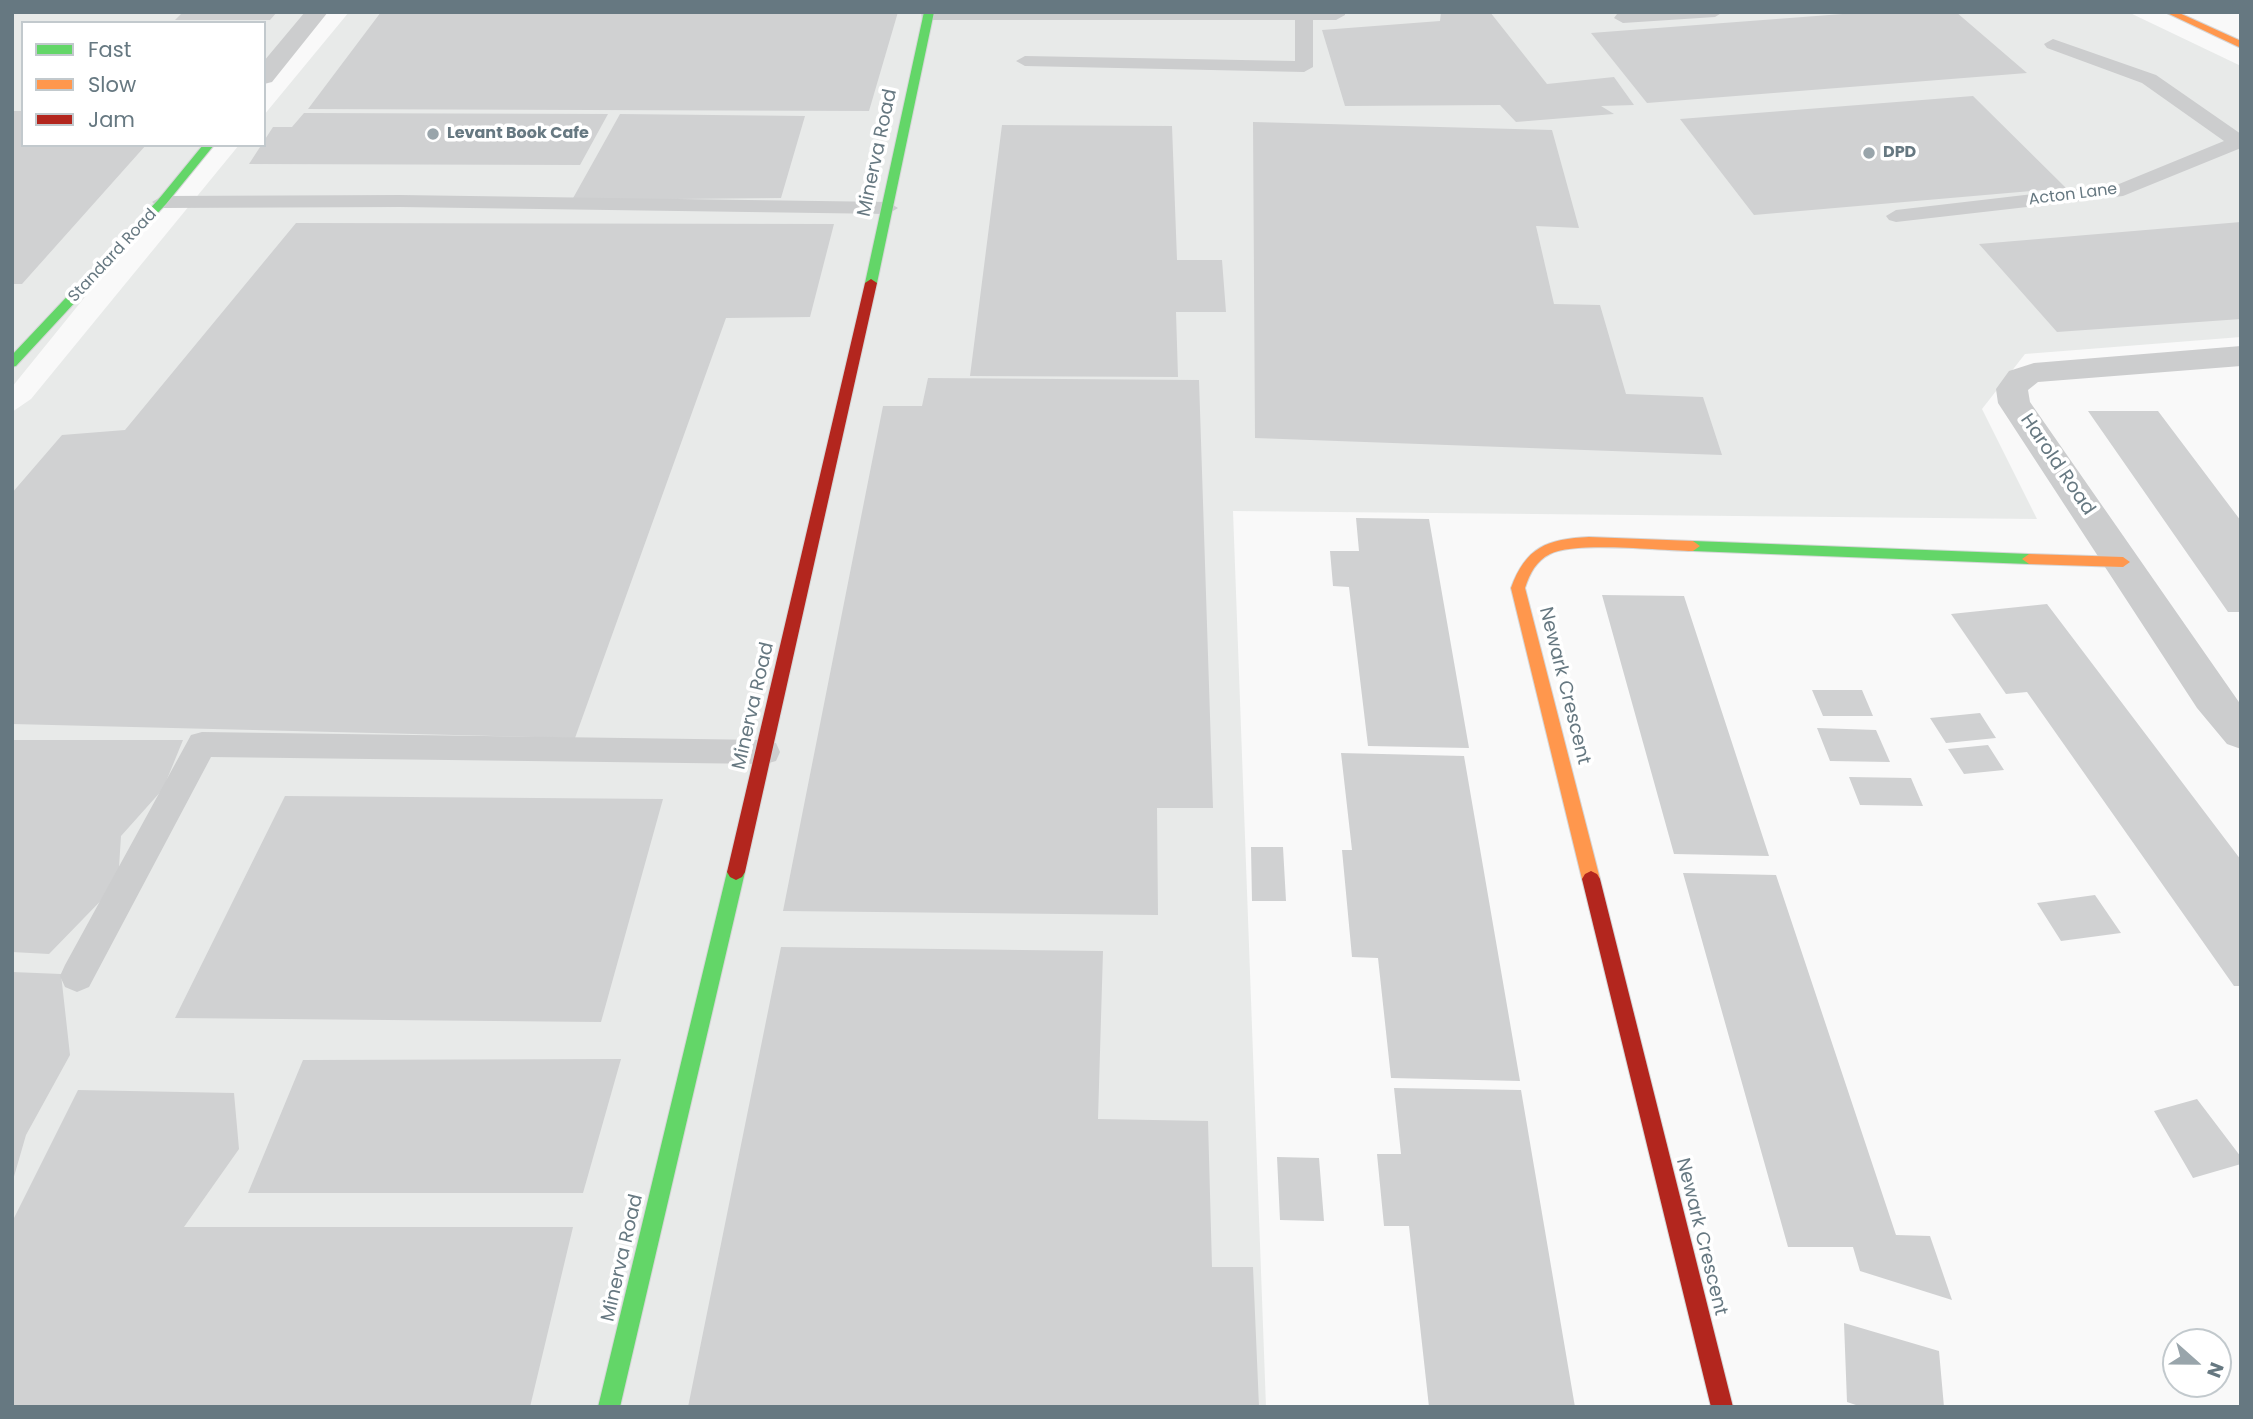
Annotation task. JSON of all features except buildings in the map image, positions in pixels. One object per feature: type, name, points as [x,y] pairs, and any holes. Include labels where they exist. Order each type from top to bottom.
[{"type":"street","points":[[266,75],[317,12]]},
{"type":"street","points":[[2169,12],[2241,45]]},
{"type":"street","name":"Minerva Road","points":[[609,1407],[765,752],[888,208],[928,13]]},
{"type":"street","name":"Standard Road","points":[[12,363],[162,202],[207,147]]},
{"type":"street","name":"Harold Road","points":[[2241,356],[2034,373],[2021,378],[2012,389],[2014,403],[2211,697],[2241,733]]},
{"type":"street","name":"Newark Crescent","points":[[1722,1407],[1518,588],[1520,572],[1528,561],[1543,549],[1571,542],[2123,562]]},
{"type":"lane","points":[[928,13],[1336,15],[1336,12]]},
{"type":"lane","points":[[1623,18],[1715,12]]},
{"type":"lane","points":[[1026,61],[1304,67],[1304,15]]},
{"type":"lane","points":[[2053,44],[2149,79],[2240,141]]},
{"type":"lane","name":"Acton Lane","points":[[1896,216],[2123,190],[2240,141]]},
{"type":"lane","points":[[162,202],[400,201],[888,208]]},
{"type":"lane","points":[[77,976],[202,744],[765,752]]},
{"type":"shaded area","points":[[12,12],[316,12],[266,74],[266,21],[21,21],[21,147],[206,147],[12,387]]},
{"type":"shaded area","points":[[349,12],[2128,12],[2241,66],[2241,337],[2025,354],[1982,409],[2037,519],[1233,511],[1266,1407],[12,1407],[12,412],[31,399],[237,147],[266,147],[266,113]]},
{"type":"traffic: fast","points":[[871,283],[929,12]]},
{"type":"traffic: fast","points":[[12,363],[162,202],[207,147]]},
{"type":"traffic: fast","points":[[1693,546],[2029,559]]},
{"type":"traffic: fast","points":[[609,1407],[736,872]]},
{"type":"traffic: slow","points":[[2169,12],[2241,45]]},
{"type":"traffic: slow","points":[[1591,879],[1518,588],[1524,571],[1533,558],[1558,545],[1589,543],[1693,546]]},
{"type":"traffic: slow","points":[[2029,559],[2123,562]]},
{"type":"traffic: jam","points":[[736,872],[871,283]]},
{"type":"traffic: jam","points":[[1591,879],[1722,1407]]},
{"type":"place","name":"Levant Book Cafe","points":[[433,134]]},
{"type":"place","name":"DPD","points":[[1869,153]]}]
